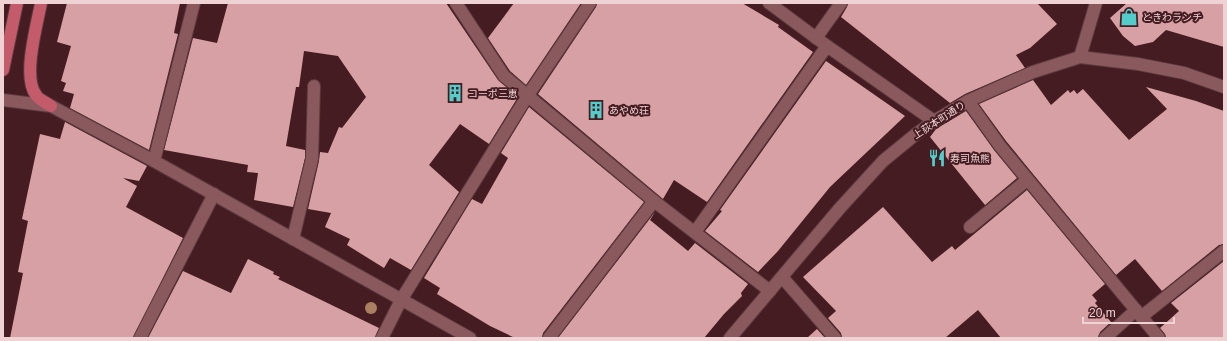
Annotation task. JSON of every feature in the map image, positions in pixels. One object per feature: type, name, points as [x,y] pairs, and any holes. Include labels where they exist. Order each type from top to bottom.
[{"type":"main road","points":[[3,70],[17,3]]},
{"type":"main road","points":[[41,3],[29,75],[32,88],[36,96],[51,106]]},
{"type":"street","points":[[154,161],[194,3]]},
{"type":"street","points":[[456,3],[504,76],[654,201],[770,291]]},
{"type":"street","points":[[382,338],[402,300],[528,95],[590,3]]},
{"type":"street","points":[[769,3],[827,46],[934,121]]},
{"type":"street","points":[[816,38],[841,3]]},
{"type":"street","points":[[1080,57],[1096,3]]},
{"type":"street","points":[[695,232],[827,46]]},
{"type":"street","name":"上荻本町通り","points":[[730,338],[840,208],[883,161],[934,121],[968,101],[1033,72],[1080,57],[1138,64],[1184,73],[1224,87]]},
{"type":"street","points":[[293,238],[312,159],[314,86]]},
{"type":"street","points":[[3,100],[51,106],[214,194],[470,338]]},
{"type":"street","points":[[968,101],[1000,146],[1027,180],[1159,338]]},
{"type":"street","points":[[970,227],[1027,180]]},
{"type":"street","points":[[140,338],[214,194]]},
{"type":"street","points":[[549,338],[654,201]]},
{"type":"street","points":[[1105,338],[1224,250]]},
{"type":"street","points":[[782,277],[835,338]]},
{"type":"building","points":[[67,3],[180,3],[174,33],[178,34],[149,150],[70,108],[74,94],[63,91],[66,83],[61,81],[71,46],[57,42]]},
{"type":"building","points":[[228,3],[446,3],[498,80],[518,97],[489,144],[460,124],[429,165],[459,192],[411,270],[390,258],[384,268],[347,245],[350,239],[325,227],[331,213],[308,209],[320,152],[328,153],[339,127],[342,128],[366,97],[338,56],[304,51],[299,87],[296,87],[286,146],[305,150],[305,158],[293,207],[254,200],[258,173],[247,172],[248,165],[164,150],[193,38],[217,43]]},
{"type":"building","points":[[514,3],[581,3],[526,85],[510,71],[488,38]]},
{"type":"building","points":[[597,3],[742,3],[779,25],[778,27],[813,52],[707,202],[674,180],[663,199],[538,94],[596,7]]},
{"type":"building","points":[[848,3],[1037,3],[1057,24],[1030,48],[1016,55],[1025,68],[965,94],[950,103],[841,17]]},
{"type":"building","points":[[1127,3],[1224,3],[1224,47],[1166,30],[1153,42],[1135,46],[1123,36],[1110,18]]},
{"type":"building","points":[[826,61],[905,116],[830,187],[778,251],[758,272],[705,231],[722,211],[720,210]]},
{"type":"building","points":[[1033,80],[1051,105],[1068,90],[1070,93],[1074,90],[1077,94],[1083,89],[1129,140],[1167,109],[1146,87],[1196,101],[1224,111],[1224,244],[1219,245],[1162,291],[1135,259],[1116,275],[1006,141],[979,104]]},
{"type":"building","points":[[529,107],[644,202],[543,333],[542,338],[515,338],[490,326],[437,294],[440,288],[424,278],[472,199],[482,204],[508,158],[501,153]]},
{"type":"building","points":[[966,111],[994,150],[1017,178],[985,205],[930,137],[936,129]]},
{"type":"building","points":[[65,122],[147,166],[139,181],[123,178],[137,186],[126,207],[183,238],[133,338],[10,338],[23,273],[18,272],[28,221],[22,219],[40,134],[60,139]]},
{"type":"building","points":[[1027,190],[1105,284],[1092,295],[1097,301],[1095,303],[1111,322],[1100,332],[1098,338],[1001,338],[978,310],[945,338],[842,338],[841,333],[828,318],[836,311],[803,277],[883,207],[932,262],[952,246],[955,250]]},
{"type":"building","points":[[655,212],[650,220],[688,251],[695,243],[748,284],[741,293],[742,296],[724,314],[704,338],[558,338]]},
{"type":"building","points":[[248,259],[274,272],[273,274],[280,277],[278,279],[379,328],[375,338],[148,338],[183,271],[231,293]]},
{"type":"building","points":[[1224,261],[1224,338],[1166,338],[1165,334],[1160,328],[1179,311],[1171,303]]},
{"type":"building","points":[[817,329],[825,338],[807,338]]},
{"type":"place","name":"ときわランチ","points":[[1129,17]]},
{"type":"place","name":"コーポ三恵","points":[[455,93]]},
{"type":"place","name":"あやめ荘","points":[[596,110]]},
{"type":"place","name":"寿司魚熊","points":[[937,158]]}]
